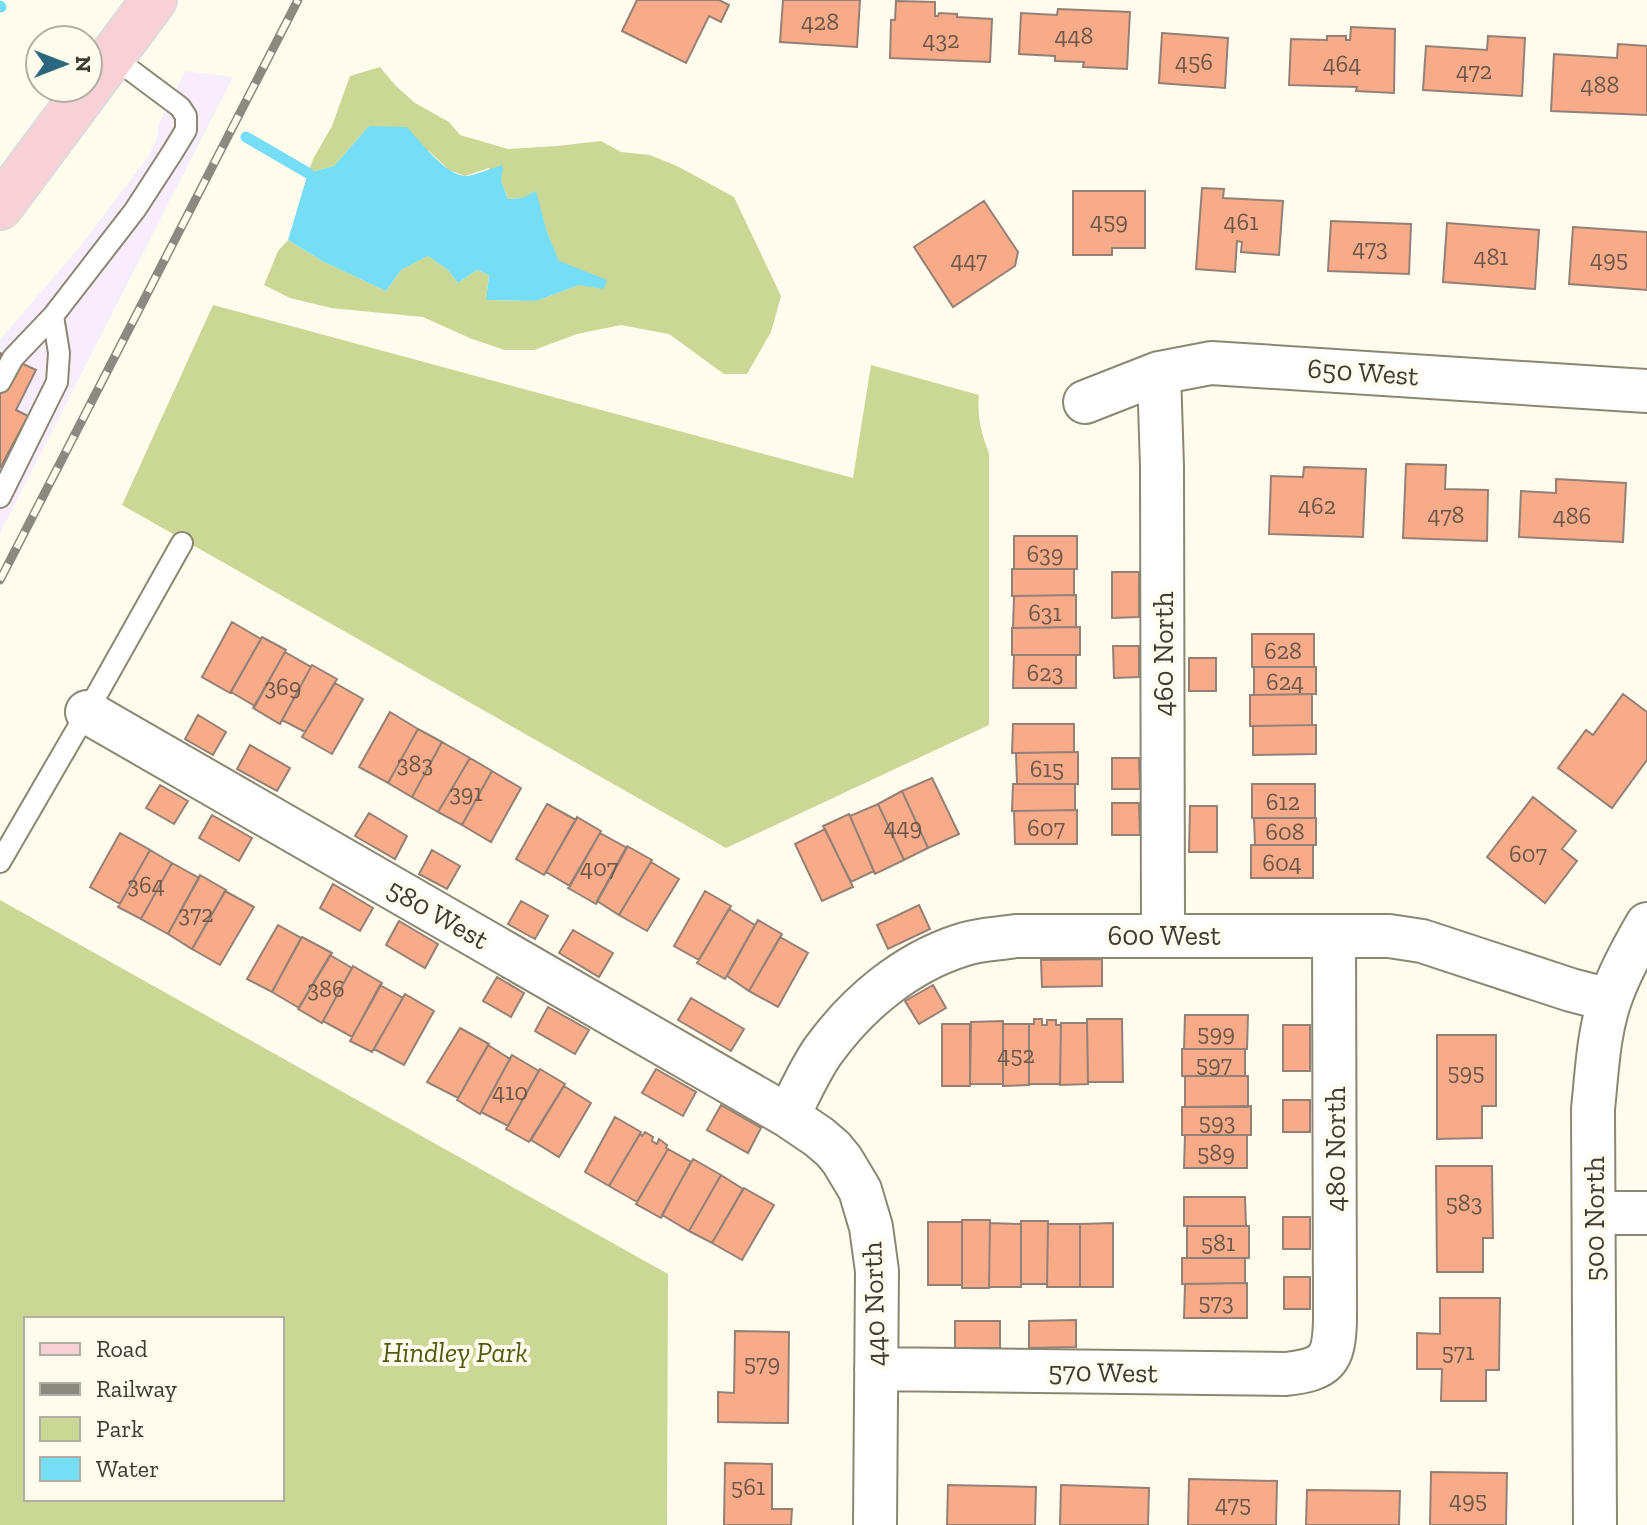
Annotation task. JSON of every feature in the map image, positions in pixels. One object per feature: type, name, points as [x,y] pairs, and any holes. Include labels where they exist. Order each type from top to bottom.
[{"type":"main road","points":[[0,207],[154,0]]},
{"type":"street","name":"650 West","points":[[1085,402],[1159,373],[1211,363],[1647,391]]},
{"type":"street","name":"460 North","points":[[1159,373],[1163,935]]},
{"type":"street","name":"580 West","points":[[87,712],[788,1116]]},
{"type":"street","name":"500 North","points":[[1595,1525],[1593,1109],[1598,1052],[1610,1000],[1647,924]]},
{"type":"street","name":"600 West","points":[[788,1116],[822,1053],[876,993],[933,955],[964,944],[1016,936],[1389,936],[1422,941],[1610,1000]]},
{"type":"street","name":"480 North","points":[[1327,1360],[1332,1351],[1335,1320],[1334,936]]},
{"type":"street","name":"440 North","points":[[788,1116],[833,1149],[860,1190],[871,1227],[877,1271],[875,1525]]},
{"type":"street","points":[[1594,1213],[1647,1213]]},
{"type":"street","name":"570 West","points":[[876,1369],[1286,1374],[1309,1371],[1327,1360]]},
{"type":"lane","points":[[0,382],[13,358],[53,316],[135,210],[186,130],[186,116],[180,107],[113,57]]},
{"type":"lane","points":[[0,497],[57,382],[59,353],[53,316]]},
{"type":"lane","points":[[0,862],[182,543]]},
{"type":"shaded area","points":[[185,71],[233,77],[0,533],[0,340],[78,249],[149,156],[158,126]]},
{"type":"green space","points":[[380,67],[415,103],[449,122],[460,135],[508,149],[601,141],[621,152],[650,155],[677,166],[734,197],[781,296],[771,332],[747,374],[724,374],[669,334],[621,325],[577,334],[534,350],[505,350],[423,317],[331,308],[290,298],[264,285],[278,251],[288,240],[324,262],[386,291],[401,270],[428,256],[448,270],[458,283],[477,270],[489,275],[486,300],[536,301],[579,285],[606,280],[559,262],[547,232],[522,198],[508,199],[501,181],[489,168],[465,176],[449,170],[429,151],[369,126],[334,166],[308,173],[332,126],[350,76]]},
{"type":"green space","points":[[213,305],[853,478],[871,365],[979,395],[980,424],[989,453],[989,725],[726,848],[122,505]]},
{"type":"green space","name":"Hindley Park","points":[[0,900],[668,1274],[667,1525],[0,1525]]},
{"type":"water","points":[[369,126],[407,127],[434,157],[458,174],[470,176],[503,165],[501,181],[508,199],[522,198],[536,191],[559,261],[607,280],[604,289],[579,285],[536,301],[486,300],[489,275],[477,270],[458,283],[448,270],[428,256],[401,270],[386,291],[324,262],[288,240],[308,173],[334,166]]},
{"type":"building","points":[[637,0],[719,0],[729,5],[721,22],[709,16],[686,63],[622,31]]},
{"type":"building","points":[[783,0],[860,0],[857,47],[780,42]]},
{"type":"building","points":[[896,1],[935,2],[935,16],[939,13],[992,19],[990,62],[890,58],[891,20],[895,20]]},
{"type":"building","points":[[1058,9],[1130,12],[1127,69],[1083,67],[1084,62],[1055,61],[1055,56],[1019,54],[1021,13],[1057,15]]},
{"type":"building","points":[[1351,27],[1395,29],[1394,93],[1356,91],[1357,87],[1289,85],[1291,39],[1327,40],[1327,36],[1346,36],[1346,40],[1350,40]]},
{"type":"building","points":[[1162,33],[1228,38],[1225,88],[1159,83]]},
{"type":"building","points":[[1488,36],[1525,38],[1522,96],[1423,90],[1426,46],[1487,50]]},
{"type":"building","points":[[1618,44],[1647,46],[1647,115],[1551,111],[1554,54],[1617,58]]},
{"type":"building","points":[[1202,188],[1224,189],[1223,198],[1283,201],[1279,255],[1241,252],[1242,242],[1237,241],[1235,272],[1196,269]]},
{"type":"building","points":[[1073,191],[1145,191],[1145,248],[1112,248],[1112,255],[1073,255]]},
{"type":"building","points":[[984,201],[1018,252],[1015,266],[953,307],[914,247]]},
{"type":"building","points":[[1331,221],[1411,224],[1409,274],[1328,271]]},
{"type":"building","points":[[1447,223],[1539,230],[1535,289],[1443,282]]},
{"type":"building","points":[[1573,227],[1647,232],[1647,290],[1569,284]]},
{"type":"building","points":[[0,353],[36,370],[16,410],[28,416],[0,468]]},
{"type":"building","points":[[1406,464],[1446,465],[1445,489],[1488,490],[1487,541],[1403,538]]},
{"type":"building","points":[[1304,467],[1366,469],[1363,537],[1269,534],[1271,476],[1303,477]]},
{"type":"building","points":[[1556,479],[1626,483],[1623,542],[1519,537],[1521,491],[1556,493]]},
{"type":"building","points":[[1014,536],[1077,536],[1077,569],[1014,569]]},
{"type":"building","points":[[1012,569],[1074,569],[1074,595],[1012,596]]},
{"type":"building","points":[[1112,572],[1139,572],[1139,617],[1112,618]]},
{"type":"building","points":[[1076,595],[1076,627],[1013,628],[1014,596]]},
{"type":"building","points":[[232,622],[261,639],[230,693],[202,677]]},
{"type":"building","points":[[1080,627],[1080,655],[1012,655],[1012,628]]},
{"type":"building","points":[[1252,634],[1314,634],[1314,667],[1252,667]]},
{"type":"building","points":[[262,637],[286,650],[255,706],[231,692]]},
{"type":"building","points":[[1113,646],[1139,646],[1139,677],[1114,678]]},
{"type":"building","points":[[285,652],[311,667],[280,724],[253,708]]},
{"type":"building","points":[[1014,655],[1076,655],[1076,688],[1013,688]]},
{"type":"building","points":[[1189,658],[1216,658],[1216,691],[1189,691]]},
{"type":"building","points":[[312,665],[337,679],[305,732],[282,720]]},
{"type":"building","points":[[1254,667],[1316,667],[1316,694],[1254,695]]},
{"type":"building","points":[[335,683],[363,699],[332,754],[302,737]]},
{"type":"building","points":[[1312,694],[1312,725],[1250,726],[1250,695]]},
{"type":"building","points":[[1623,694],[1647,712],[1647,760],[1612,808],[1558,768],[1586,730],[1593,735]]},
{"type":"building","points":[[390,712],[418,729],[388,783],[359,767]]},
{"type":"building","points":[[198,715],[226,732],[213,755],[185,739]]},
{"type":"building","points":[[1013,724],[1074,724],[1074,752],[1012,753]]},
{"type":"building","points":[[1316,725],[1316,754],[1253,755],[1253,726]]},
{"type":"building","points":[[418,729],[442,742],[412,797],[388,783]]},
{"type":"building","points":[[442,742],[470,758],[438,812],[412,797]]},
{"type":"building","points":[[250,745],[290,768],[277,791],[237,769]]},
{"type":"building","points":[[1078,752],[1078,784],[1017,784],[1016,753]]},
{"type":"building","points":[[470,758],[492,771],[462,825],[438,812]]},
{"type":"building","points":[[1112,758],[1139,758],[1140,789],[1112,789]]},
{"type":"building","points":[[492,771],[521,788],[491,842],[462,825]]},
{"type":"building","points":[[932,778],[959,834],[928,848],[902,791]]},
{"type":"building","points":[[1013,784],[1075,784],[1075,810],[1012,811]]},
{"type":"building","points":[[1252,784],[1315,784],[1315,818],[1252,818]]},
{"type":"building","points":[[160,785],[188,801],[174,824],[146,808]]},
{"type":"building","points":[[902,791],[928,848],[904,860],[878,804]]},
{"type":"building","points":[[1533,797],[1576,831],[1562,849],[1577,861],[1545,903],[1487,857]]},
{"type":"building","points":[[1112,803],[1139,803],[1140,835],[1112,835]]},
{"type":"building","points":[[547,804],[576,820],[544,875],[516,859]]},
{"type":"building","points":[[878,804],[904,860],[875,874],[850,816]]},
{"type":"building","points":[[1190,806],[1217,806],[1217,852],[1189,852]]},
{"type":"building","points":[[1077,810],[1077,844],[1015,844],[1014,811]]},
{"type":"building","points":[[369,813],[407,836],[395,859],[355,836]]},
{"type":"building","points":[[849,814],[874,871],[851,882],[823,826]]},
{"type":"building","points":[[212,815],[252,838],[239,861],[199,838]]},
{"type":"building","points":[[577,817],[601,831],[570,886],[546,872]]},
{"type":"building","points":[[1254,818],[1316,818],[1316,845],[1255,845]]},
{"type":"building","points":[[825,829],[853,887],[822,901],[795,844]]},
{"type":"building","points":[[120,833],[150,850],[120,904],[90,887]]},
{"type":"building","points":[[600,833],[627,848],[596,904],[568,888]]},
{"type":"building","points":[[1251,845],[1313,845],[1313,878],[1251,878]]},
{"type":"building","points":[[627,846],[652,860],[619,915],[597,901]]},
{"type":"building","points":[[150,850],[172,863],[141,919],[118,907]]},
{"type":"building","points":[[432,850],[460,866],[447,889],[419,874]]},
{"type":"building","points":[[651,862],[679,879],[647,931],[619,915]]},
{"type":"building","points":[[172,863],[199,878],[168,934],[141,919]]},
{"type":"building","points":[[200,875],[226,890],[192,949],[168,934]]},
{"type":"building","points":[[333,884],[373,908],[360,931],[320,908]]},
{"type":"building","points":[[225,891],[254,907],[220,965],[192,949]]},
{"type":"building","points":[[705,891],[731,906],[699,960],[674,946]]},
{"type":"building","points":[[521,901],[548,916],[535,939],[508,924]]},
{"type":"building","points":[[919,905],[930,929],[888,949],[877,925]]},
{"type":"building","points":[[729,909],[755,925],[725,979],[697,963]]},
{"type":"building","points":[[758,920],[782,934],[749,991],[727,976]]},
{"type":"building","points":[[399,921],[438,944],[425,968],[386,945]]},
{"type":"building","points":[[278,925],[301,938],[272,992],[247,979]]},
{"type":"building","points":[[573,930],[613,953],[599,977],[559,953]]},
{"type":"building","points":[[302,937],[332,953],[299,1008],[272,992]]},
{"type":"building","points":[[780,937],[808,953],[778,1007],[749,991]]},
{"type":"building","points":[[330,955],[352,968],[322,1023],[298,1009]]},
{"type":"building","points":[[1102,959],[1102,986],[1042,987],[1041,960]]},
{"type":"building","points":[[353,966],[382,983],[352,1037],[323,1021]]},
{"type":"building","points":[[497,977],[524,993],[511,1017],[483,1001]]},
{"type":"building","points":[[380,985],[403,998],[372,1052],[350,1041]]},
{"type":"building","points":[[933,985],[946,1008],[919,1024],[905,1001]]},
{"type":"building","points":[[405,994],[434,1011],[404,1065],[374,1049]]},
{"type":"building","points":[[691,998],[744,1029],[731,1051],[678,1020]]},
{"type":"building","points":[[548,1007],[589,1030],[575,1054],[535,1031]]},
{"type":"building","points":[[1185,1015],[1248,1015],[1247,1049],[1184,1049]]},
{"type":"building","points":[[1034,1019],[1042,1019],[1042,1025],[1047,1025],[1047,1020],[1056,1020],[1056,1025],[1061,1025],[1060,1084],[1029,1084],[1029,1024],[1034,1024]]},
{"type":"building","points":[[1087,1019],[1122,1019],[1123,1082],[1088,1082]]},
{"type":"building","points":[[1003,1021],[1003,1084],[970,1084],[971,1022]]},
{"type":"building","points":[[1061,1023],[1087,1023],[1088,1084],[1060,1085]]},
{"type":"building","points":[[942,1024],[970,1024],[970,1086],[942,1086]]},
{"type":"building","points":[[1003,1024],[1029,1024],[1029,1085],[1003,1086]]},
{"type":"building","points":[[1283,1025],[1310,1025],[1310,1071],[1283,1071]]},
{"type":"building","points":[[460,1028],[489,1044],[458,1098],[427,1082]]},
{"type":"building","points":[[1437,1035],[1496,1035],[1496,1106],[1482,1106],[1482,1138],[1437,1139]]},
{"type":"building","points":[[488,1045],[510,1059],[480,1114],[457,1100]]},
{"type":"building","points":[[1182,1049],[1245,1049],[1245,1076],[1182,1076]]},
{"type":"building","points":[[512,1055],[539,1071],[508,1126],[481,1112]]},
{"type":"building","points":[[540,1069],[565,1084],[529,1142],[506,1129]]},
{"type":"building","points":[[656,1069],[696,1092],[683,1116],[642,1093]]},
{"type":"building","points":[[1185,1076],[1248,1076],[1248,1107],[1185,1107]]},
{"type":"building","points":[[564,1086],[591,1103],[559,1157],[531,1140]]},
{"type":"building","points":[[1283,1100],[1310,1100],[1310,1132],[1283,1132]]},
{"type":"building","points":[[721,1105],[761,1128],[748,1153],[707,1130]]},
{"type":"building","points":[[1251,1106],[1251,1135],[1182,1135],[1182,1107]]},
{"type":"building","points":[[615,1117],[641,1132],[609,1186],[585,1172]]},
{"type":"building","points":[[645,1132],[653,1137],[652,1141],[657,1144],[659,1139],[668,1149],[637,1202],[609,1186],[640,1134],[642,1136]]},
{"type":"building","points":[[1185,1135],[1247,1135],[1247,1168],[1184,1168]]},
{"type":"building","points":[[668,1149],[691,1162],[661,1218],[636,1204]]},
{"type":"building","points":[[693,1159],[721,1175],[689,1231],[662,1215]]},
{"type":"building","points":[[1436,1166],[1492,1166],[1493,1238],[1483,1238],[1483,1272],[1437,1272]]},
{"type":"building","points":[[721,1175],[743,1189],[712,1243],[689,1231]]},
{"type":"building","points":[[744,1188],[774,1205],[742,1260],[712,1243]]},
{"type":"building","points":[[1184,1197],[1245,1197],[1246,1226],[1184,1226]]},
{"type":"building","points":[[1283,1217],[1310,1217],[1310,1249],[1283,1249]]},
{"type":"building","points":[[962,1220],[990,1220],[989,1288],[962,1288]]},
{"type":"building","points":[[1021,1221],[1048,1221],[1047,1284],[1021,1284]]},
{"type":"building","points":[[928,1222],[962,1222],[962,1285],[928,1285]]},
{"type":"building","points":[[990,1223],[1021,1224],[1021,1287],[989,1287]]},
{"type":"building","points":[[1113,1223],[1113,1287],[1080,1287],[1080,1224]]},
{"type":"building","points":[[1048,1224],[1080,1224],[1080,1287],[1047,1287]]},
{"type":"building","points":[[1187,1226],[1249,1226],[1249,1258],[1187,1258]]},
{"type":"building","points":[[1182,1258],[1245,1258],[1245,1283],[1182,1284]]},
{"type":"building","points":[[1284,1277],[1310,1277],[1310,1309],[1284,1309]]},
{"type":"building","points":[[1247,1283],[1247,1318],[1184,1318],[1185,1284]]},
{"type":"building","points":[[1440,1298],[1500,1298],[1499,1370],[1486,1370],[1486,1401],[1441,1401],[1442,1369],[1417,1369],[1417,1333],[1440,1334]]},
{"type":"building","points":[[1076,1320],[1076,1347],[1029,1348],[1029,1321]]},
{"type":"building","points":[[955,1321],[1000,1321],[1000,1348],[955,1348]]},
{"type":"building","points":[[735,1331],[789,1332],[788,1423],[718,1422],[718,1392],[734,1393]]},
{"type":"building","points":[[725,1463],[772,1464],[772,1509],[792,1509],[791,1525],[724,1525]]},
{"type":"building","points":[[1431,1472],[1507,1473],[1506,1525],[1430,1525]]},
{"type":"building","points":[[1189,1479],[1277,1481],[1276,1525],[1188,1525]]},
{"type":"building","points":[[948,1485],[1036,1487],[1035,1525],[947,1525]]},
{"type":"building","points":[[1061,1485],[1149,1488],[1148,1525],[1060,1525]]},
{"type":"building","points":[[1307,1490],[1400,1491],[1399,1525],[1306,1525]]},
{"type":"waterway","points":[[246,137],[308,173]]},
{"type":"railway","points":[[0,580],[298,0]]}]
